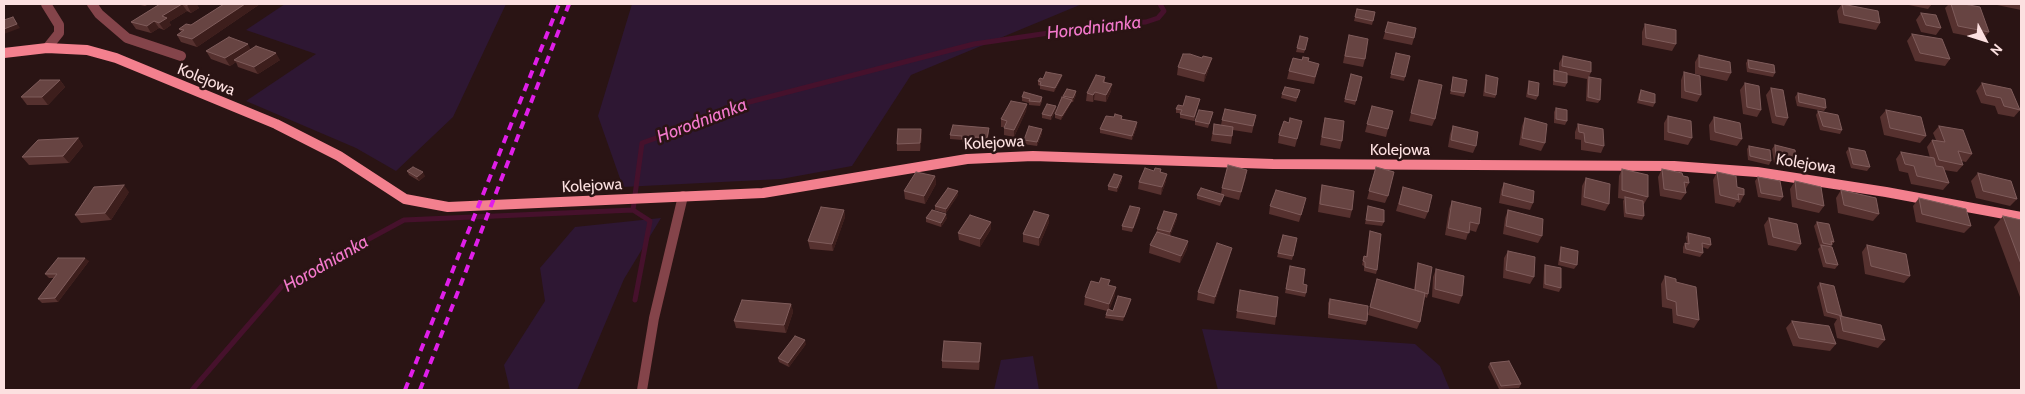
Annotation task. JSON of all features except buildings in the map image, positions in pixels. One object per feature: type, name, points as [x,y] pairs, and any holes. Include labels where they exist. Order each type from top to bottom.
[{"type":"street","points":[[46,4],[59,25],[59,33],[47,48]]},
{"type":"street","points":[[92,4],[114,28],[127,38],[181,56]]},
{"type":"street","name":"Kolejowa","points":[[4,53],[47,48],[87,50],[116,58],[267,121],[339,156],[405,199],[436,206],[462,208],[763,193],[967,159],[1033,156],[1273,164],[1692,168],[1757,172],[2021,216]]},
{"type":"street","points":[[642,390],[654,318],[679,209],[684,196]]},
{"type":"shaded area","points":[[285,4],[506,4],[453,117],[396,171],[356,148],[246,101],[316,54],[246,30]]},
{"type":"shaded area","points":[[632,4],[1082,4],[911,75],[852,166],[781,179],[623,187],[598,116]]},
{"type":"shaded area","points":[[661,218],[624,279],[577,390],[510,390],[504,365],[545,301],[540,268],[575,227]]},
{"type":"shaded area","points":[[1202,329],[1415,344],[1440,366],[1450,390],[1218,390]]},
{"type":"shaded area","points":[[1033,356],[1039,390],[994,390],[1001,360]]},
{"type":"waterway","name":"Horodnianka","points":[[633,210],[642,143],[690,126],[726,108],[974,44],[1110,24],[1146,22],[1158,18],[1164,11],[1160,4]]},
{"type":"waterway","name":"Horodnianka","points":[[192,390],[282,286],[404,220],[633,210]]},
{"type":"waterway","points":[[633,210],[650,221],[635,300]]},
{"type":"railway","points":[[405,390],[559,4]]},
{"type":"railway","points":[[420,390],[569,4]]}]
